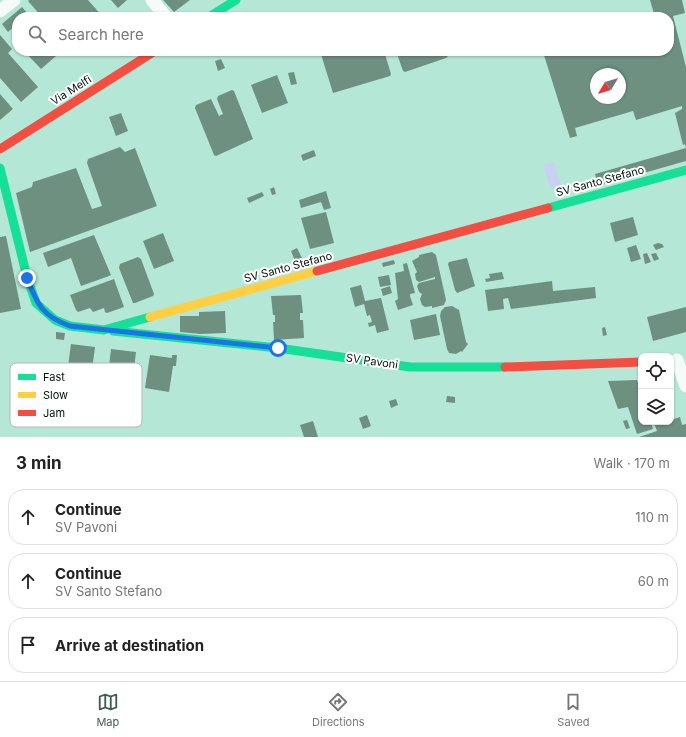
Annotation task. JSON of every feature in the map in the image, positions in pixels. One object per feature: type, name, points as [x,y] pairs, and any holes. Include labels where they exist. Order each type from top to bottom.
[{"type":"street","points":[[0,11],[14,0]]},
{"type":"street","points":[[152,0],[162,12]]},
{"type":"street","points":[[217,12],[236,0]]},
{"type":"street","name":"Via Melfi","points":[[2,144],[147,56]]},
{"type":"street","name":"SV Santo Stefano","points":[[0,168],[21,248],[27,278],[36,303],[55,320],[70,326],[104,330],[686,170]]},
{"type":"street","name":"SV Pavoni","points":[[104,330],[278,348],[410,367],[508,367],[638,362]]},
{"type":"street","points":[[678,360],[686,386]]},
{"type":"water","points":[[554,162],[561,185],[550,188],[543,165]]},
{"type":"building","points":[[88,0],[99,12],[38,12],[28,1]]},
{"type":"building","points":[[111,0],[127,0],[118,8]]},
{"type":"building","points":[[163,0],[190,0],[174,12]]},
{"type":"building","points":[[650,0],[682,0],[685,13],[674,16],[674,12],[654,12]]},
{"type":"building","points":[[22,7],[26,12],[16,12]]},
{"type":"building","points":[[12,16],[12,28],[8,32],[2,24]]},
{"type":"building","points":[[674,20],[686,67],[686,148],[685,144],[683,145],[675,113],[682,109],[682,106],[636,120],[633,111],[575,128],[577,136],[570,138],[544,56],[674,56]]},
{"type":"building","points":[[0,35],[12,49],[8,53],[38,87],[21,102],[0,78]]},
{"type":"building","points":[[29,56],[56,56],[41,69]]},
{"type":"building","points":[[322,56],[386,56],[391,74],[390,76],[333,93]]},
{"type":"building","points":[[398,56],[448,56],[405,72],[403,71]]},
{"type":"building","points":[[221,59],[225,68],[218,71],[215,61]]},
{"type":"building","points":[[294,72],[297,84],[291,85],[288,73]]},
{"type":"building","points":[[277,75],[288,103],[262,113],[251,85]]},
{"type":"building","points":[[232,90],[234,91],[253,139],[216,156],[214,155],[195,108],[196,105],[211,99],[219,116],[223,114],[217,99],[218,96]]},
{"type":"building","points":[[0,94],[13,109],[0,120]]},
{"type":"building","points":[[121,113],[128,131],[116,136],[109,117]]},
{"type":"building","points":[[120,147],[125,152],[135,148],[157,206],[30,252],[16,193],[32,187],[33,182],[76,168],[92,209],[102,206],[87,163],[88,159]]},
{"type":"building","points":[[686,148],[686,161],[598,186],[595,174]]},
{"type":"building","points":[[314,150],[316,156],[303,161],[301,155]]},
{"type":"building","points":[[274,187],[276,194],[272,195],[270,189]]},
{"type":"building","points":[[326,191],[331,208],[324,210],[321,202],[301,208],[299,200]]},
{"type":"building","points":[[262,192],[264,196],[249,203],[247,198]]},
{"type":"building","points":[[326,212],[334,243],[310,249],[301,218]]},
{"type":"building","points":[[633,217],[638,235],[615,242],[610,223]]},
{"type":"building","points":[[163,233],[174,261],[154,269],[143,241]]},
{"type":"building","points":[[94,235],[111,275],[81,286],[71,258],[48,267],[43,253]]},
{"type":"building","points":[[6,236],[21,309],[0,313],[0,237]]},
{"type":"building","points":[[658,243],[662,244],[664,247],[656,250],[653,245]]},
{"type":"building","points":[[636,245],[641,259],[631,262],[627,248]]},
{"type":"building","points":[[297,248],[302,258],[295,261],[291,251]]},
{"type":"building","points":[[432,252],[436,255],[446,300],[444,305],[432,308],[432,306],[425,307],[422,305],[420,299],[422,294],[419,292],[417,286],[419,283],[435,279],[435,277],[419,282],[416,280],[415,274],[417,272],[412,261],[419,257],[419,255]]},
{"type":"building","points":[[647,253],[651,262],[645,264],[643,254]]},
{"type":"building","points":[[656,253],[659,259],[654,261],[651,254]]},
{"type":"building","points":[[138,257],[141,259],[154,294],[153,296],[133,303],[119,268],[120,264]]},
{"type":"building","points":[[467,258],[475,286],[457,293],[448,264],[449,262]]},
{"type":"building","points":[[394,260],[395,264],[383,267],[382,263]]},
{"type":"building","points":[[407,263],[415,293],[410,294],[413,305],[398,310],[395,301],[398,299],[395,273],[404,271],[403,264]]},
{"type":"building","points":[[502,272],[504,279],[486,282],[485,279],[490,278],[489,274]]},
{"type":"building","points":[[389,275],[391,285],[380,287],[378,277]]},
{"type":"building","points":[[114,279],[124,307],[107,313],[105,312],[104,308],[93,312],[90,308],[78,312],[76,310],[70,295]]},
{"type":"building","points":[[552,281],[553,291],[595,287],[596,298],[511,309],[508,298],[503,299],[504,309],[488,311],[485,290]]},
{"type":"building","points":[[361,285],[365,301],[381,298],[389,330],[377,333],[375,325],[369,327],[368,323],[372,322],[370,315],[367,316],[364,304],[355,307],[350,288]]},
{"type":"building","points":[[390,286],[392,293],[383,296],[381,289]]},
{"type":"building","points":[[301,295],[303,313],[300,313],[300,320],[303,320],[304,338],[274,340],[273,322],[275,322],[275,315],[273,315],[271,296]]},
{"type":"building","points":[[452,306],[459,310],[466,342],[468,344],[462,352],[461,351],[456,354],[449,353],[447,349],[440,316],[441,311],[445,307]]},
{"type":"building","points":[[686,307],[686,332],[653,341],[647,317]]},
{"type":"building","points":[[225,311],[226,333],[200,334],[180,332],[180,316],[199,316],[199,312]]},
{"type":"building","points":[[436,314],[440,335],[414,340],[410,320]]},
{"type":"building","points":[[605,327],[607,335],[603,336],[602,328]]},
{"type":"building","points":[[56,332],[65,333],[64,340],[56,339]]},
{"type":"building","points":[[71,344],[95,347],[93,363],[68,363]]},
{"type":"building","points":[[111,349],[136,352],[135,363],[109,363]]},
{"type":"building","points":[[150,355],[172,358],[172,355],[177,355],[176,366],[173,366],[169,392],[145,388]]},
{"type":"building","points":[[637,380],[638,425],[652,425],[653,429],[637,434],[628,407],[618,409],[608,381]]},
{"type":"building","points":[[447,396],[455,397],[455,403],[446,402]]},
{"type":"building","points":[[396,399],[398,405],[391,408],[389,401]]},
{"type":"building","points":[[367,415],[371,426],[363,429],[359,418]]},
{"type":"building","points":[[680,417],[682,425],[686,424],[686,437],[639,437],[657,431],[655,425],[674,425],[674,419]]},
{"type":"building","points":[[627,420],[630,428],[626,429],[623,421]]},
{"type":"building","points":[[313,421],[318,437],[304,437],[300,425]]},
{"type":"traffic: fast","points":[[217,12],[236,0]]},
{"type":"traffic: fast","points":[[0,168],[27,277],[36,303],[55,320],[70,326],[104,330],[150,317]]},
{"type":"traffic: fast","points":[[548,208],[686,170]]},
{"type":"traffic: fast","points":[[113,331],[278,348],[410,367],[505,367]]},
{"type":"traffic: slow","points":[[150,317],[317,271]]},
{"type":"traffic: jam","points":[[0,149],[147,56]]},
{"type":"traffic: jam","points":[[317,271],[548,208]]},
{"type":"traffic: jam","points":[[505,367],[638,362]]},
{"type":"route","points":[[27,278],[36,303],[55,320],[70,326],[278,348]]}]
